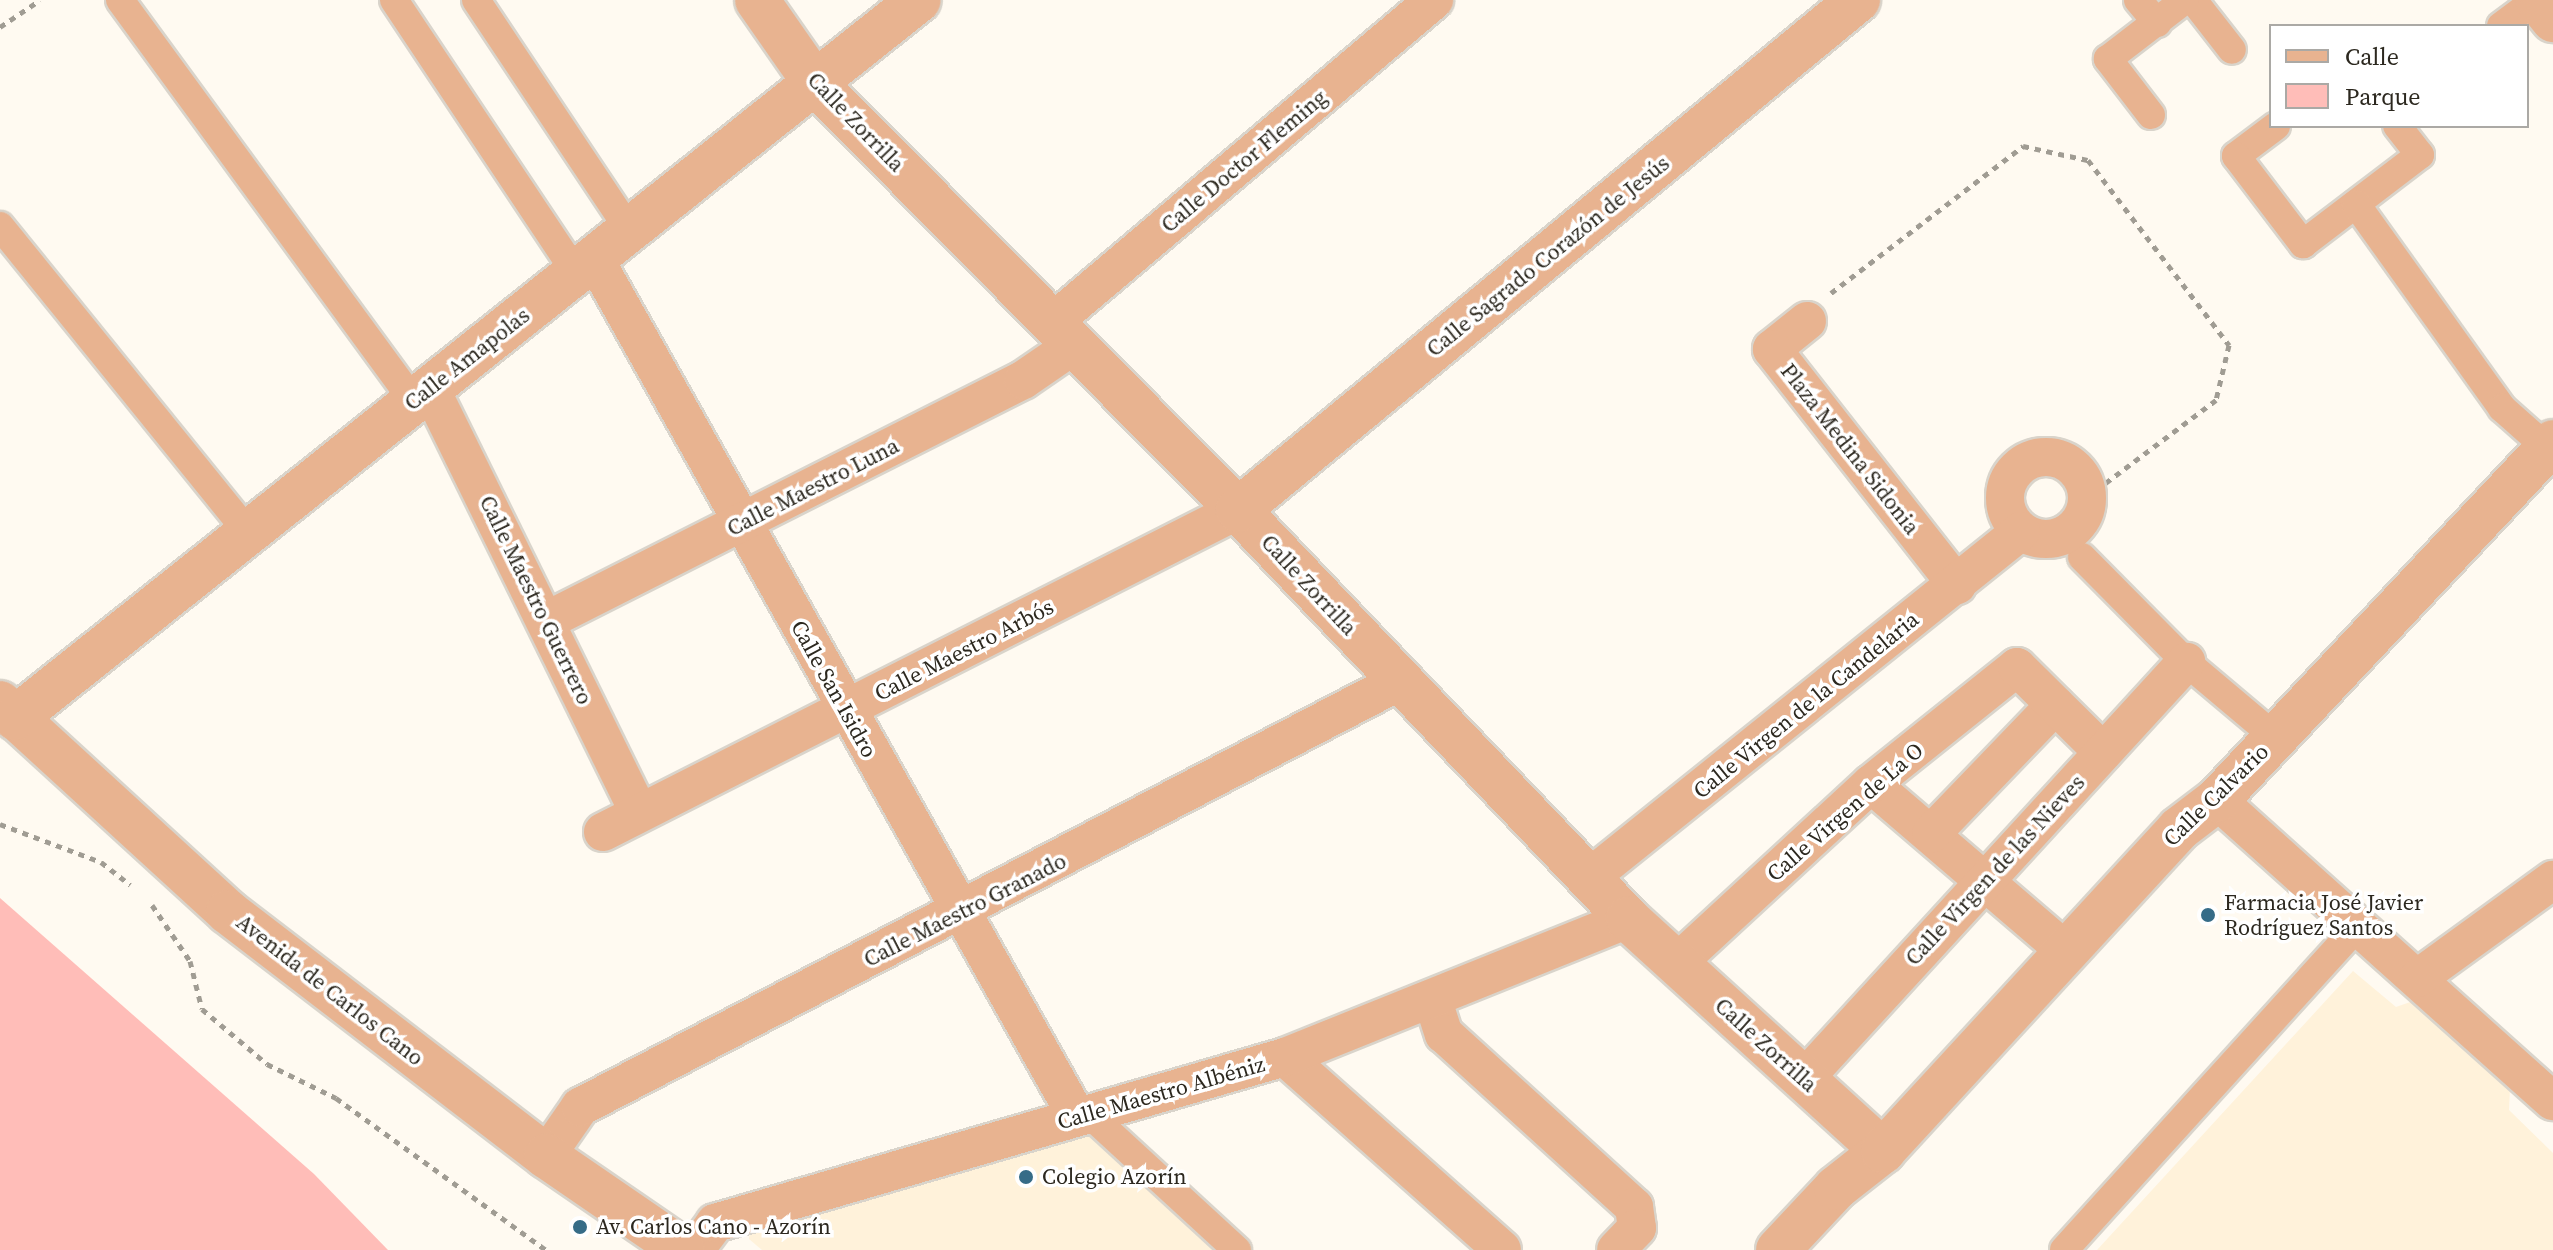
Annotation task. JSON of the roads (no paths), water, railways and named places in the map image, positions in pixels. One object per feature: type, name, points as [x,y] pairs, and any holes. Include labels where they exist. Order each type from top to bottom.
[{"type":"street","points":[[120,0],[422,395]]},
{"type":"street","points":[[394,0],[585,265]]},
{"type":"street","points":[[476,0],[630,231]]},
{"type":"street","name":"Calle Zorrilla","points":[[757,0],[815,83],[1238,510],[1628,919],[1883,1151]]},
{"type":"street","name":"Calle Amapolas","points":[[7,710],[249,533],[919,0]]},
{"type":"street","name":"Calle Doctor Fleming","points":[[1064,334],[1434,0]]},
{"type":"street","name":"Calle Sagrado Corazón de Jesús","points":[[1238,510],[1858,0]]},
{"type":"street","points":[[2138,0],[2157,23]]},
{"type":"street","points":[[2151,115],[2108,59],[2185,0]]},
{"type":"street","points":[[2193,0],[2232,50]]},
{"type":"street","points":[[2504,24],[2536,0],[2553,20]]},
{"type":"street","points":[[2273,128],[2236,156],[2303,244],[2420,155],[2399,128]]},
{"type":"street","points":[[2356,204],[2502,408],[2550,445]]},
{"type":"street","points":[[0,226],[249,533]]},
{"type":"street","name":"Calle San Isidro","points":[[585,265],[742,524],[961,914],[1083,1116]]},
{"type":"street","name":"Plaza Medina Sidonia","points":[[1807,321],[1772,349],[1957,585]]},
{"type":"street","name":"Calle Maestro Luna","points":[[548,620],[1023,380],[1064,334]]},
{"type":"street","name":"Calle Maestro Guerrero","points":[[422,395],[548,620],[639,812]]},
{"type":"street","name":"Calle Calvario","points":[[1778,1250],[1836,1188],[1883,1151],[2179,829],[2217,800],[2550,445]]},
{"type":"street","points":[[2055,458],[2068,464],[2085,484],[2087,497],[2085,510],[2070,532],[2046,539],[2021,531],[2006,508],[2005,495],[2009,481],[2028,462],[2055,458]]},
{"type":"street","name":"Calle Maestro Arbós","points":[[603,832],[1238,510]]},
{"type":"street","name":"Calle Virgen de la Candelaria","points":[[1589,878],[2021,531]]},
{"type":"street","points":[[2082,557],[2186,662],[2275,737]]},
{"type":"street","name":"Calle Virgen de las Nieves","points":[[1804,1079],[2186,662]]},
{"type":"street","name":"Calle Virgen de La O","points":[[1677,963],[1871,784],[2017,667],[2055,705]]},
{"type":"street","name":"Calle Maestro Granado","points":[[546,1156],[580,1107],[961,914],[1400,681]]},
{"type":"street","points":[[1931,834],[2055,705],[2103,752]]},
{"type":"street","name":"Avenida de Carlos Cano","points":[[7,710],[228,912],[546,1156],[683,1250]]},
{"type":"street","points":[[1871,784],[2066,951]]},
{"type":"street","points":[[2217,800],[2553,1101]]},
{"type":"street","points":[[2418,978],[2553,880]]},
{"type":"street","name":"Calle Maestro Albéniz","points":[[695,1250],[715,1223],[1285,1057],[1433,1001],[1628,919]]},
{"type":"street","points":[[2064,1250],[2359,925]]},
{"type":"street","points":[[1433,1001],[1444,1034],[1634,1207],[1637,1228],[1616,1250]]},
{"type":"street","points":[[1285,1057],[1502,1250]]},
{"type":"street","points":[[1083,1116],[1237,1250]]},
{"type":"street","name":"Calle Calvario","points":[[1815,1250],[1853,1209],[1883,1151]]},
{"type":"place","name":"Farmacia José Javier Rodríguez Santos","points":[[2208,915]]},
{"type":"place","name":"Colegio Azorín","points":[[1026,1177]]},
{"type":"place","name":"Av. Carlos Cano - Azorín","points":[[580,1227]]}]
